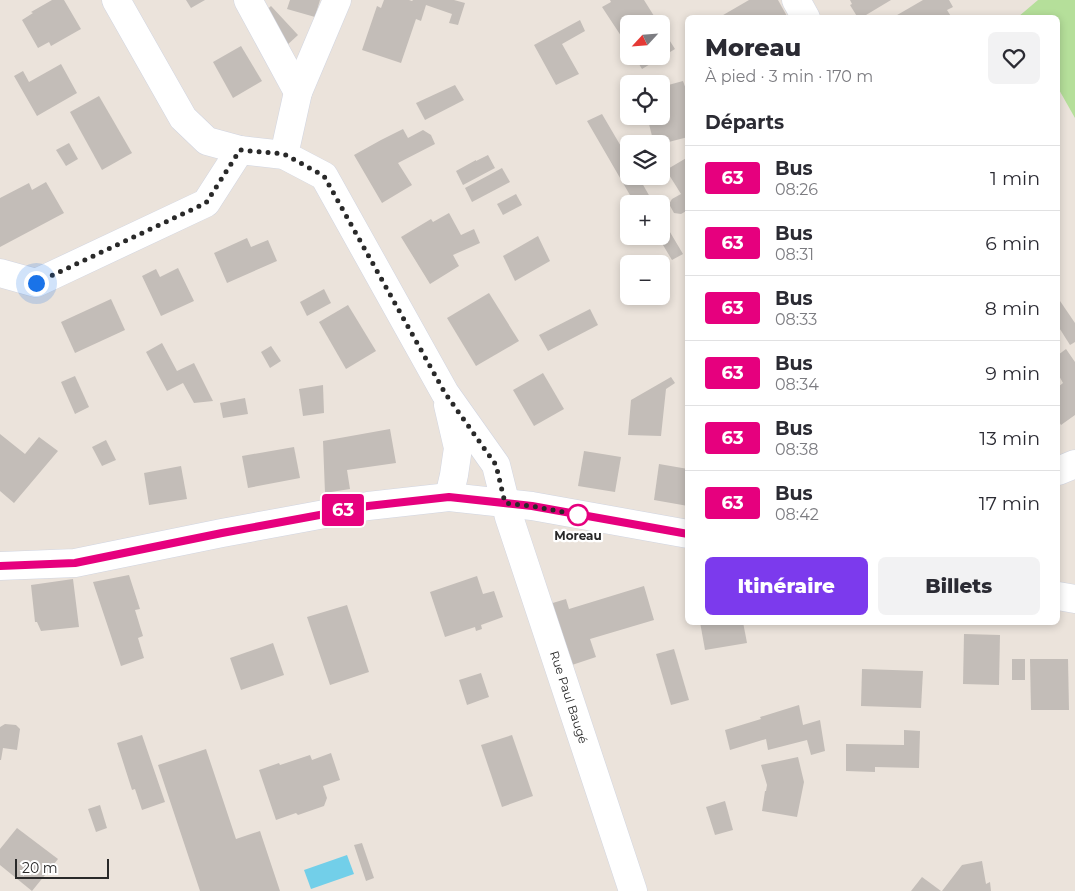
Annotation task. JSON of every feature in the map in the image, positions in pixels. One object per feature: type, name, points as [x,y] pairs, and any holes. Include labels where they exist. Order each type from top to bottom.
[{"type":"street","points":[[116,0],[183,118],[207,141],[240,150],[284,154],[324,176],[445,393],[458,448],[449,497]]},
{"type":"street","points":[[248,0],[298,92]]},
{"type":"street","points":[[284,154],[298,92],[337,0]]},
{"type":"street","points":[[796,0],[804,15]]},
{"type":"street","points":[[0,273],[36,283],[206,203],[240,150]]},
{"type":"street","name":"Rue Paul Baugé","points":[[445,393],[496,465],[505,503],[633,891]]},
{"type":"street","points":[[1060,470],[1075,464]]},
{"type":"street","points":[[0,566],[75,563],[368,506],[449,497],[532,506],[685,533]]},
{"type":"street","points":[[1060,596],[1075,599]]},
{"type":"green space","points":[[1038,0],[1075,0],[1075,118],[1060,92],[1060,15],[1020,15]]},
{"type":"water","points":[[347,855],[354,874],[311,889],[304,870]]},
{"type":"building","points":[[52,0],[64,0],[81,29],[51,46],[49,42],[38,48],[22,20],[33,13],[31,12]]},
{"type":"building","points":[[186,0],[205,0],[191,8]]},
{"type":"building","points":[[290,0],[320,0],[315,17],[287,9]]},
{"type":"building","points":[[384,0],[454,0],[465,3],[458,25],[449,23],[452,14],[426,5],[421,21],[416,19],[401,63],[362,50],[377,6],[381,8]]},
{"type":"building","points":[[610,0],[644,0],[653,15],[620,15],[620,34],[602,7],[611,2]]},
{"type":"building","points":[[749,0],[778,0],[786,15],[723,15]]},
{"type":"building","points":[[850,0],[891,0],[866,15],[856,15],[850,5],[852,4]]},
{"type":"building","points":[[923,0],[949,0],[953,7],[947,10],[950,15],[897,15]]},
{"type":"building","points":[[271,6],[298,35],[285,47],[259,17]]},
{"type":"building","points":[[580,20],[585,31],[562,44],[579,74],[556,85],[534,45]]},
{"type":"building","points":[[670,41],[675,49],[670,52]]},
{"type":"building","points":[[241,46],[262,81],[233,98],[213,62]]},
{"type":"building","points":[[61,64],[77,93],[37,116],[14,76],[23,71],[29,82]]},
{"type":"building","points":[[640,65],[649,65],[642,69]]},
{"type":"building","points":[[683,81],[685,87],[685,138],[670,142],[670,135],[652,135],[649,125],[670,125],[670,85]]},
{"type":"building","points":[[455,85],[464,100],[425,120],[416,103]]},
{"type":"building","points":[[99,96],[132,153],[102,170],[70,112]]},
{"type":"building","points":[[602,114],[620,145],[620,178],[587,121]]},
{"type":"building","points":[[403,129],[408,138],[423,130],[431,135],[435,144],[398,163],[412,185],[382,203],[354,155]]},
{"type":"building","points":[[69,143],[78,159],[66,166],[56,150]]},
{"type":"building","points":[[488,155],[495,168],[463,185],[456,171]]},
{"type":"building","points":[[685,159],[685,212],[681,214],[674,213],[670,202],[681,194],[670,176],[670,168]]},
{"type":"building","points":[[502,168],[510,182],[472,202],[465,188]]},
{"type":"building","points":[[46,182],[64,213],[0,247],[0,198],[29,183],[32,190]]},
{"type":"building","points":[[624,185],[643,185],[649,195],[630,195]]},
{"type":"building","points":[[516,194],[522,205],[503,215],[497,204]]},
{"type":"building","points":[[449,213],[461,235],[474,229],[480,243],[453,255],[459,266],[430,284],[401,237],[431,219],[433,222]]},
{"type":"building","points":[[670,232],[683,254],[672,260],[663,245],[670,245]]},
{"type":"building","points":[[538,236],[550,261],[515,281],[503,256]]},
{"type":"building","points":[[247,238],[251,247],[268,240],[277,261],[227,283],[214,253]]},
{"type":"building","points":[[178,268],[194,301],[161,316],[142,276],[156,269],[160,277]]},
{"type":"building","points":[[324,289],[331,303],[307,316],[300,302]]},
{"type":"building","points":[[489,293],[519,341],[476,366],[447,318]]},
{"type":"building","points":[[111,299],[125,330],[75,353],[61,322]]},
{"type":"building","points":[[1060,301],[1075,323],[1075,342],[1070,345],[1060,329]]},
{"type":"building","points":[[348,305],[376,351],[346,369],[319,322]]},
{"type":"building","points":[[590,309],[598,325],[548,351],[539,335]]},
{"type":"building","points":[[162,343],[177,371],[194,363],[213,401],[194,403],[183,383],[167,391],[146,352]]},
{"type":"building","points":[[271,346],[281,361],[270,368],[261,352]]},
{"type":"building","points":[[1066,349],[1075,362],[1075,415],[1061,425],[1060,385],[1063,383],[1060,378],[1060,354]]},
{"type":"building","points":[[543,373],[564,409],[534,426],[513,390]]},
{"type":"building","points":[[75,376],[89,407],[75,414],[61,382]]},
{"type":"building","points":[[671,377],[675,383],[666,389],[661,436],[628,435],[631,400]]},
{"type":"building","points":[[323,385],[324,413],[303,416],[299,389]]},
{"type":"building","points":[[245,398],[248,414],[223,418],[220,403]]},
{"type":"building","points":[[390,429],[396,463],[347,470],[350,489],[325,493],[323,441]]},
{"type":"building","points":[[0,434],[25,454],[39,437],[58,451],[14,503],[0,491]]},
{"type":"building","points":[[106,440],[116,460],[102,466],[92,447]]},
{"type":"building","points":[[294,447],[300,478],[248,488],[242,456]]},
{"type":"building","points":[[584,451],[621,457],[615,492],[578,486]]},
{"type":"building","points":[[659,464],[685,468],[685,505],[654,500]]},
{"type":"building","points":[[181,466],[187,499],[149,505],[144,473]]},
{"type":"building","points":[[129,575],[140,609],[135,610],[143,636],[138,638],[144,658],[121,666],[93,582]]},
{"type":"building","points":[[477,576],[483,594],[494,591],[503,617],[481,625],[482,629],[476,631],[475,627],[445,637],[430,592]]},
{"type":"building","points":[[73,579],[79,627],[41,631],[37,622],[35,622],[31,585]]},
{"type":"building","points":[[644,586],[654,620],[590,639],[596,657],[566,667],[546,605],[566,599],[569,609]]},
{"type":"building","points":[[347,605],[369,672],[330,685],[307,617]]},
{"type":"building","points":[[701,625],[744,625],[747,643],[705,650]]},
{"type":"building","points":[[964,634],[1000,635],[999,685],[963,684]]},
{"type":"building","points":[[273,643],[284,675],[241,690],[230,658]]},
{"type":"building","points":[[674,649],[689,700],[671,705],[656,654]]},
{"type":"building","points":[[1012,659],[1025,659],[1025,680],[1012,680]]},
{"type":"building","points":[[1030,659],[1068,659],[1069,710],[1031,710]]},
{"type":"building","points":[[862,669],[923,671],[921,708],[861,706]]},
{"type":"building","points":[[481,673],[489,697],[467,705],[459,680]]},
{"type":"building","points":[[799,705],[803,725],[820,720],[825,751],[811,755],[807,740],[768,750],[766,739],[730,750],[725,730]]},
{"type":"building","points":[[5,724],[16,725],[20,729],[17,750],[3,748],[0,760],[0,727]]},
{"type":"building","points":[[904,730],[920,731],[919,768],[875,767],[875,772],[846,771],[846,744],[904,745]]},
{"type":"building","points":[[142,735],[165,802],[142,810],[135,789],[132,790],[117,743]]},
{"type":"building","points":[[512,735],[533,796],[502,807],[481,745]]},
{"type":"building","points":[[206,749],[236,839],[260,831],[280,891],[200,891],[158,765]]},
{"type":"building","points":[[331,753],[340,780],[323,786],[327,798],[324,806],[276,820],[259,770],[310,755],[312,760]]},
{"type":"building","points":[[798,757],[804,782],[797,817],[762,811],[767,785],[761,765]]},
{"type":"building","points":[[725,801],[733,830],[715,835],[706,807]]},
{"type":"building","points":[[100,805],[107,828],[96,832],[88,809]]},
{"type":"building","points":[[17,828],[58,859],[32,891],[0,865],[0,849]]},
{"type":"building","points":[[362,843],[374,878],[366,881],[354,845]]},
{"type":"building","points":[[982,861],[986,884],[990,882],[991,891],[942,891],[962,865]]},
{"type":"building","points":[[922,877],[941,891],[911,891]]},
{"type":"bus line","name":"63","points":[[0,566],[75,563],[368,506],[449,497],[532,506],[685,533]]},
{"type":"place","name":"Moreau","points":[[578,515]]},
{"type":"route","points":[[36,283],[206,203],[240,150],[284,154],[324,176],[445,393],[496,465],[505,503],[578,515]]}]
